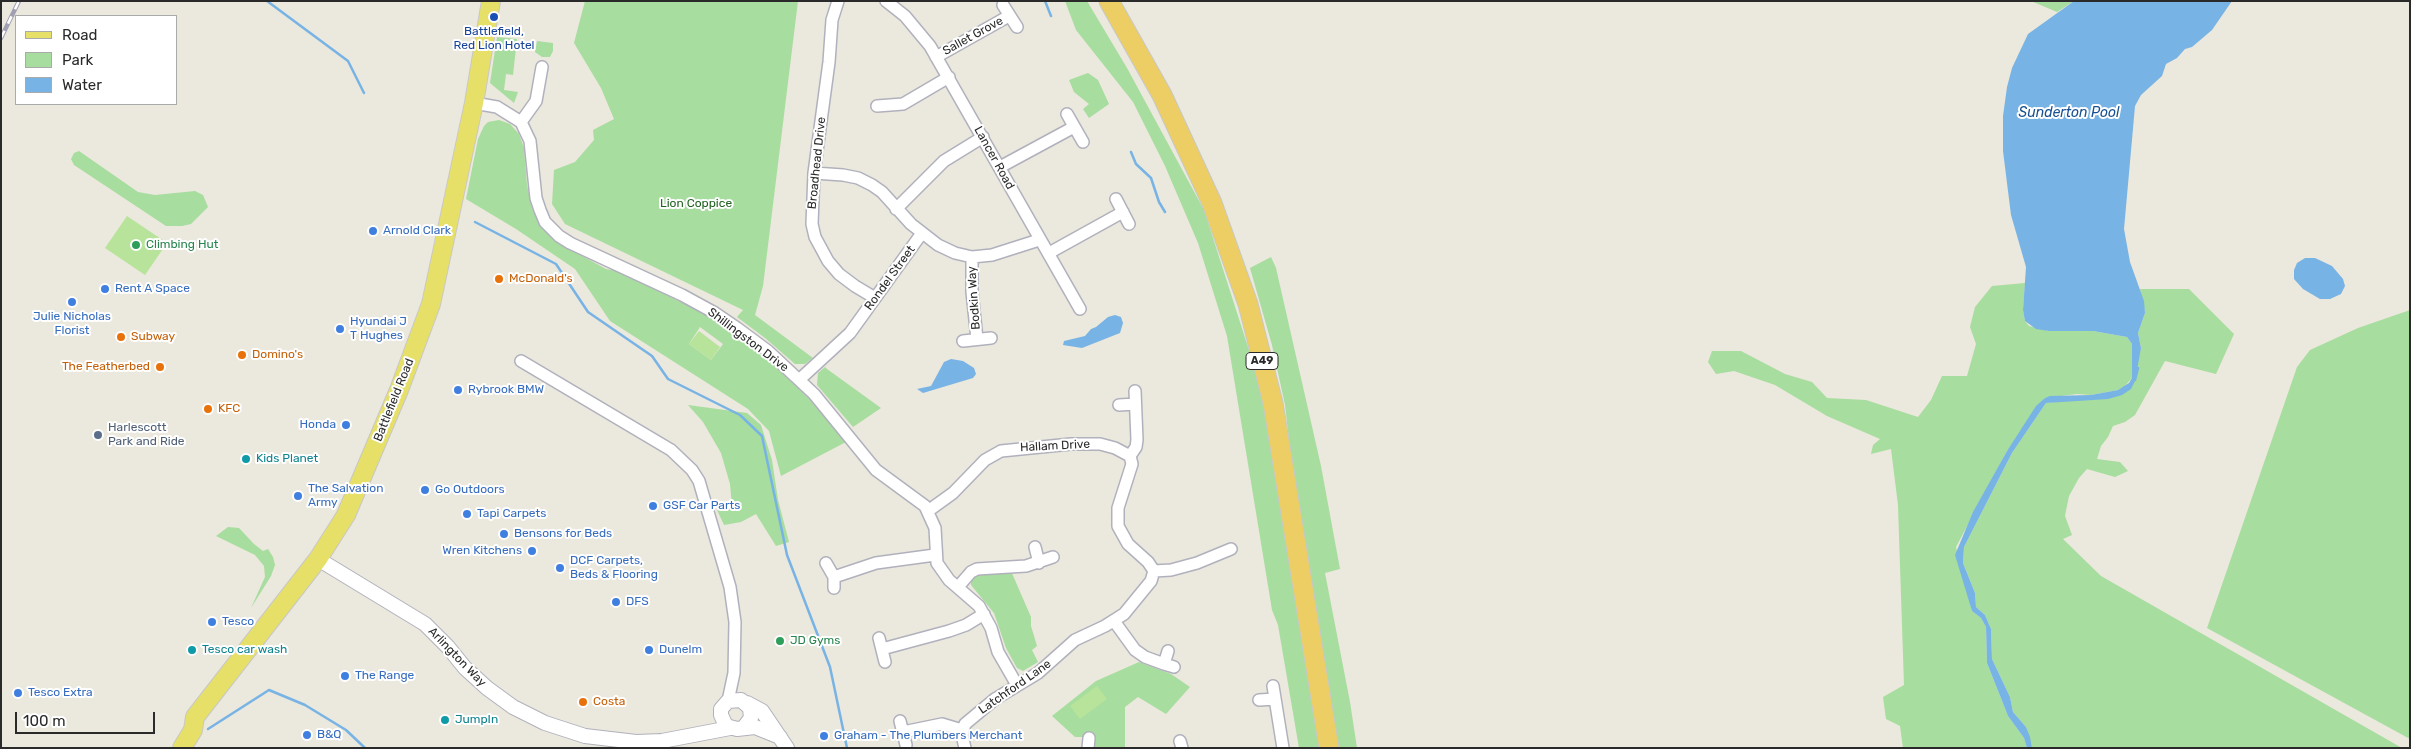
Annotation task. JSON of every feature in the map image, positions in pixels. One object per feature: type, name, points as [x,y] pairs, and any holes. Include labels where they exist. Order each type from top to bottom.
[{"type":"highway","name":"A49","points":[[1109,1],[1162,95],[1208,194],[1248,304],[1273,403],[1329,748]]},
{"type":"main road","name":"Battlefield Road","points":[[168,748],[183,726],[193,721],[289,593],[318,558],[346,515],[399,390],[431,304],[474,103],[491,1]]},
{"type":"main road","name":"Battlefield Road","points":[[182,748],[193,730],[193,721]]},
{"type":"street","name":"Broadhead Drive","points":[[838,1],[832,20],[829,62],[814,173],[812,224],[820,249],[839,274],[875,298]]},
{"type":"street","name":"Lancer Road","points":[[886,1],[905,16],[949,77],[1039,240]]},
{"type":"street","points":[[1003,6],[1017,27]]},
{"type":"street","name":"Sallet Grove","points":[[936,57],[1009,16]]},
{"type":"street","points":[[474,103],[497,107],[521,122],[536,101],[542,63]]},
{"type":"street","points":[[877,106],[903,104],[949,77]]},
{"type":"street","points":[[1067,114],[1083,142]]},
{"type":"street","name":"Shillingston Drive","points":[[521,122],[530,140],[536,198],[545,222],[552,230],[570,244],[654,280],[716,313],[768,351],[799,380],[834,418],[867,461],[886,479],[918,500],[928,511]]},
{"type":"street","points":[[1000,167],[1074,127]]},
{"type":"street","points":[[896,208],[944,161],[983,137]]},
{"type":"street","points":[[814,173],[858,178],[882,192],[922,233]]},
{"type":"street","points":[[1116,199],[1130,224]]},
{"type":"street","points":[[1049,253],[1123,212]]},
{"type":"street","name":"Rondel Street","points":[[799,380],[838,346],[922,233],[955,254],[972,257],[992,256],[1039,240]]},
{"type":"street","points":[[1039,240],[1049,253],[1080,308]]},
{"type":"street","name":"Bodkin Way","points":[[972,257],[972,292],[977,339]]},
{"type":"street","points":[[963,341],[991,338]]},
{"type":"street","name":"Arlington Way","points":[[521,361],[671,450],[692,470],[703,492],[730,587],[735,622],[734,673],[739,701],[750,708],[751,718],[744,727]]},
{"type":"street","points":[[1135,392],[1136,447],[1130,456],[1132,464],[1118,508],[1118,526],[1128,544],[1148,562],[1154,571],[1171,570],[1197,563],[1231,549]]},
{"type":"street","points":[[1119,405],[1135,404]]},
{"type":"street","name":"Hallam Drive","points":[[928,511],[953,493],[985,460],[1001,451],[1071,444],[1100,444],[1115,448],[1130,456]]},
{"type":"street","points":[[928,511],[935,528],[936,555],[941,570],[974,600],[984,614],[998,652],[1017,684]]},
{"type":"street","points":[[1035,547],[1039,563]]},
{"type":"street","points":[[826,563],[834,582],[876,562],[936,555]]},
{"type":"street","points":[[958,587],[976,569],[1008,569],[1039,563],[1053,557]]},
{"type":"street","name":"Arlington Way","points":[[318,558],[425,624],[465,668],[487,688],[513,707],[544,723],[585,736],[635,745],[662,742],[730,728],[737,730],[744,727],[755,727],[784,742]]},
{"type":"street","name":"Latchford Lane","points":[[962,730],[970,720],[995,698],[1049,664],[1075,640],[1114,621],[1127,610],[1151,581],[1154,571]]},
{"type":"street","points":[[885,662],[880,644],[949,631],[966,625],[984,614]]},
{"type":"street","points":[[1114,621],[1135,650],[1145,657],[1169,666],[1168,651]]},
{"type":"street","points":[[1273,686],[1283,748]]},
{"type":"street","points":[[1259,700],[1275,699]]},
{"type":"street","name":"Arlington Way","points":[[692,736],[716,721],[721,715],[724,705],[739,701],[762,711],[784,742]]},
{"type":"street","points":[[721,715],[723,723],[730,728]]},
{"type":"street","points":[[906,745],[902,727],[942,724],[962,730],[965,748]]},
{"type":"green space","name":"Lion Coppice","points":[[585,1],[798,1],[763,286],[755,315],[813,358],[805,364],[795,364],[737,317],[743,310],[565,224],[552,204],[554,170],[575,162],[594,140],[593,130],[614,119],[601,88],[574,43]]},
{"type":"green space","points":[[1065,1],[1087,1],[1127,68],[1204,210],[1256,372],[1266,419],[1319,748],[1299,748],[1278,625],[1272,610],[1227,336],[1198,243],[1165,166],[1133,102],[1076,30]]},
{"type":"green space","points":[[2031,1],[2074,1],[2057,12]]},
{"type":"green space","points":[[497,37],[517,39],[513,75],[506,74],[504,90],[518,92],[514,103],[490,83]]},
{"type":"green space","points":[[537,41],[553,43],[553,51],[550,57],[542,57],[535,52]]},
{"type":"green space","points":[[1088,73],[1098,80],[1109,104],[1089,118],[1083,109],[1089,104],[1074,92],[1069,80]]},
{"type":"green space","points":[[499,120],[510,124],[519,134],[524,148],[527,185],[532,208],[540,225],[555,241],[606,269],[618,271],[717,320],[780,371],[821,410],[846,442],[781,476],[769,431],[748,409],[610,321],[575,269],[516,229],[466,199],[478,139],[488,122]],"holes":[[[700,327],[723,344],[711,360],[689,344]]]},
{"type":"green space","points":[[79,151],[138,192],[155,195],[195,191],[203,195],[208,207],[191,224],[166,226],[74,165],[71,159],[74,153]]},
{"type":"green space","name":"Climbing Hut","points":[[127,216],[167,243],[145,275],[105,248]]},
{"type":"green space","points":[[1271,257],[1276,268],[1321,466],[1340,569],[1325,573],[1357,748],[1337,748],[1297,512],[1285,405],[1272,345],[1250,268]]},
{"type":"green space","points":[[2025,283],[2023,310],[2025,321],[2029,326],[2049,331],[2093,331],[2127,337],[2132,344],[2132,378],[2124,387],[2118,390],[2091,395],[2077,394],[2045,398],[2007,451],[1956,547],[1972,611],[1981,618],[1986,627],[1987,663],[2008,716],[2024,738],[2027,748],[1903,748],[1900,726],[1886,719],[1883,697],[1904,685],[1898,505],[1891,449],[1871,454],[1873,445],[1880,439],[1827,416],[1775,385],[1734,371],[1716,374],[1708,362],[1712,351],[1741,351],[1785,374],[1812,382],[1827,398],[1866,400],[1918,417],[1931,400],[1942,376],[1967,376],[1976,344],[1970,327],[1975,307],[1992,286]]},
{"type":"green space","points":[[2140,289],[2189,289],[2234,334],[2216,374],[2165,361],[2135,415],[2125,422],[2113,426],[2101,446],[2097,459],[2120,462],[2128,471],[2115,477],[2087,469],[2079,478],[2069,496],[2065,516],[2072,535],[2063,539],[2101,576],[2402,748],[2032,748],[2026,727],[2013,712],[2010,697],[1992,659],[1991,629],[1985,615],[1976,607],[1975,593],[1963,563],[1964,547],[2012,453],[2046,403],[2130,389],[2141,348],[2138,333],[2145,313]]},
{"type":"green space","points":[[2410,310],[2410,739],[2207,628],[2297,367],[2310,350],[2358,328]]},
{"type":"green space","points":[[699,331],[720,347],[711,360],[689,344]]},
{"type":"green space","points":[[825,367],[881,408],[853,427],[817,385],[818,373]]},
{"type":"green space","points":[[688,405],[747,413],[761,425],[772,460],[778,500],[789,542],[776,546],[756,514],[741,522],[724,525],[717,510],[732,506],[730,484],[721,453],[703,422]]},
{"type":"green space","points":[[228,527],[239,528],[263,551],[268,549],[273,557],[275,565],[271,576],[251,608],[265,577],[264,566],[255,555],[216,536]]},
{"type":"green space","points":[[1011,571],[1031,617],[1031,626],[1037,646],[1032,650],[1038,662],[1023,671],[1017,668],[1006,648],[994,613],[971,585],[975,574]]},
{"type":"green space","points":[[1139,662],[1171,674],[1190,687],[1166,714],[1138,697],[1125,707],[1125,748],[1092,748],[1096,737],[1075,737],[1052,716],[1096,681]]},
{"type":"green space","points":[[1097,686],[1107,699],[1080,719],[1070,706]]},
{"type":"water","name":"Sunderton Pool","points":[[2074,1],[2232,1],[2212,30],[2192,47],[2185,49],[2177,58],[2166,64],[2162,76],[2141,95],[2135,106],[2124,229],[2130,262],[2144,301],[2145,313],[2138,333],[2141,348],[2135,381],[2131,389],[2122,395],[2108,399],[2046,403],[2012,453],[1964,547],[1963,563],[1975,593],[1976,607],[1985,615],[1991,629],[1992,659],[2010,697],[2013,712],[2026,727],[2030,737],[2032,748],[2027,748],[2024,738],[2008,716],[1987,663],[1986,627],[1981,618],[1972,611],[1955,555],[1973,512],[2007,451],[2036,406],[2050,396],[2091,395],[2118,390],[2129,383],[2132,378],[2132,344],[2127,337],[2093,331],[2049,331],[2036,329],[2025,321],[2023,310],[2026,267],[2011,215],[2003,151],[2003,116],[2007,87],[2012,68],[2028,34]]},
{"type":"water","points":[[2305,258],[2315,258],[2332,266],[2343,279],[2345,286],[2341,294],[2330,299],[2320,299],[2303,289],[2294,279],[2294,270],[2297,263]]},
{"type":"water","points":[[1115,315],[1121,317],[1123,323],[1120,333],[1082,348],[1063,345],[1064,341],[1085,336],[1091,329],[1108,317]]},
{"type":"water","points":[[951,359],[963,361],[974,368],[976,374],[973,378],[923,393],[917,389],[931,386],[944,362]]},
{"type":"waterway","points":[[267,1],[348,61],[364,93]]},
{"type":"waterway","points":[[1045,1],[1051,16]]},
{"type":"waterway","points":[[1131,152],[1136,164],[1151,178],[1159,202],[1165,212]]},
{"type":"waterway","points":[[475,222],[556,264],[588,312],[652,356],[668,379],[740,415],[762,436],[787,555],[830,667],[847,748]]},
{"type":"waterway","points":[[2135,380],[2138,368]]},
{"type":"waterway","points":[[208,729],[269,690],[305,705],[346,730],[365,748]]},
{"type":"railway","points":[[1,38],[19,1]]},
{"type":"place","name":"Battlefield, Red Lion Hotel","points":[[494,17]]},
{"type":"place","name":"Arnold Clark","points":[[373,231]]},
{"type":"place","name":"Climbing Hut","points":[[136,245]]},
{"type":"place","name":"McDonald's","points":[[499,279]]},
{"type":"place","name":"Rent A Space","points":[[105,289]]},
{"type":"place","name":"Julie Nicholas Florist","points":[[72,302]]},
{"type":"place","name":"Hyundai J T Hughes","points":[[340,329]]},
{"type":"place","name":"Subway","points":[[121,337]]},
{"type":"place","name":"Domino's","points":[[242,355]]},
{"type":"place","name":"The Featherbed","points":[[160,367]]},
{"type":"place","name":"Rybrook BMW","points":[[458,390]]},
{"type":"place","name":"KFC","points":[[208,409]]},
{"type":"place","name":"Honda","points":[[346,425]]},
{"type":"place","name":"Harlescott Park and Ride","points":[[98,435]]},
{"type":"place","name":"Kids Planet","points":[[246,459]]},
{"type":"place","name":"Go Outdoors","points":[[425,490]]},
{"type":"place","name":"The Salvation Army","points":[[298,496]]},
{"type":"place","name":"GSF Car Parts","points":[[653,506]]},
{"type":"place","name":"Tapi Carpets","points":[[467,514]]},
{"type":"place","name":"Bensons for Beds","points":[[504,534]]},
{"type":"place","name":"Wren Kitchens","points":[[532,551]]},
{"type":"place","name":"DCF Carpets, Beds & Flooring","points":[[560,568]]},
{"type":"place","name":"DFS","points":[[616,602]]},
{"type":"place","name":"Tesco","points":[[212,622]]},
{"type":"place","name":"JD Gyms","points":[[780,641]]},
{"type":"place","name":"Tesco car wash","points":[[192,650]]},
{"type":"place","name":"Dunelm","points":[[649,650]]},
{"type":"place","name":"The Range","points":[[345,676]]},
{"type":"place","name":"Tesco Extra","points":[[18,693]]},
{"type":"place","name":"Costa","points":[[583,702]]},
{"type":"place","name":"JumpIn","points":[[445,720]]},
{"type":"place","name":"B&Q","points":[[307,735]]},
{"type":"place","name":"Graham - The Plumbers Merchant","points":[[824,736]]}]
